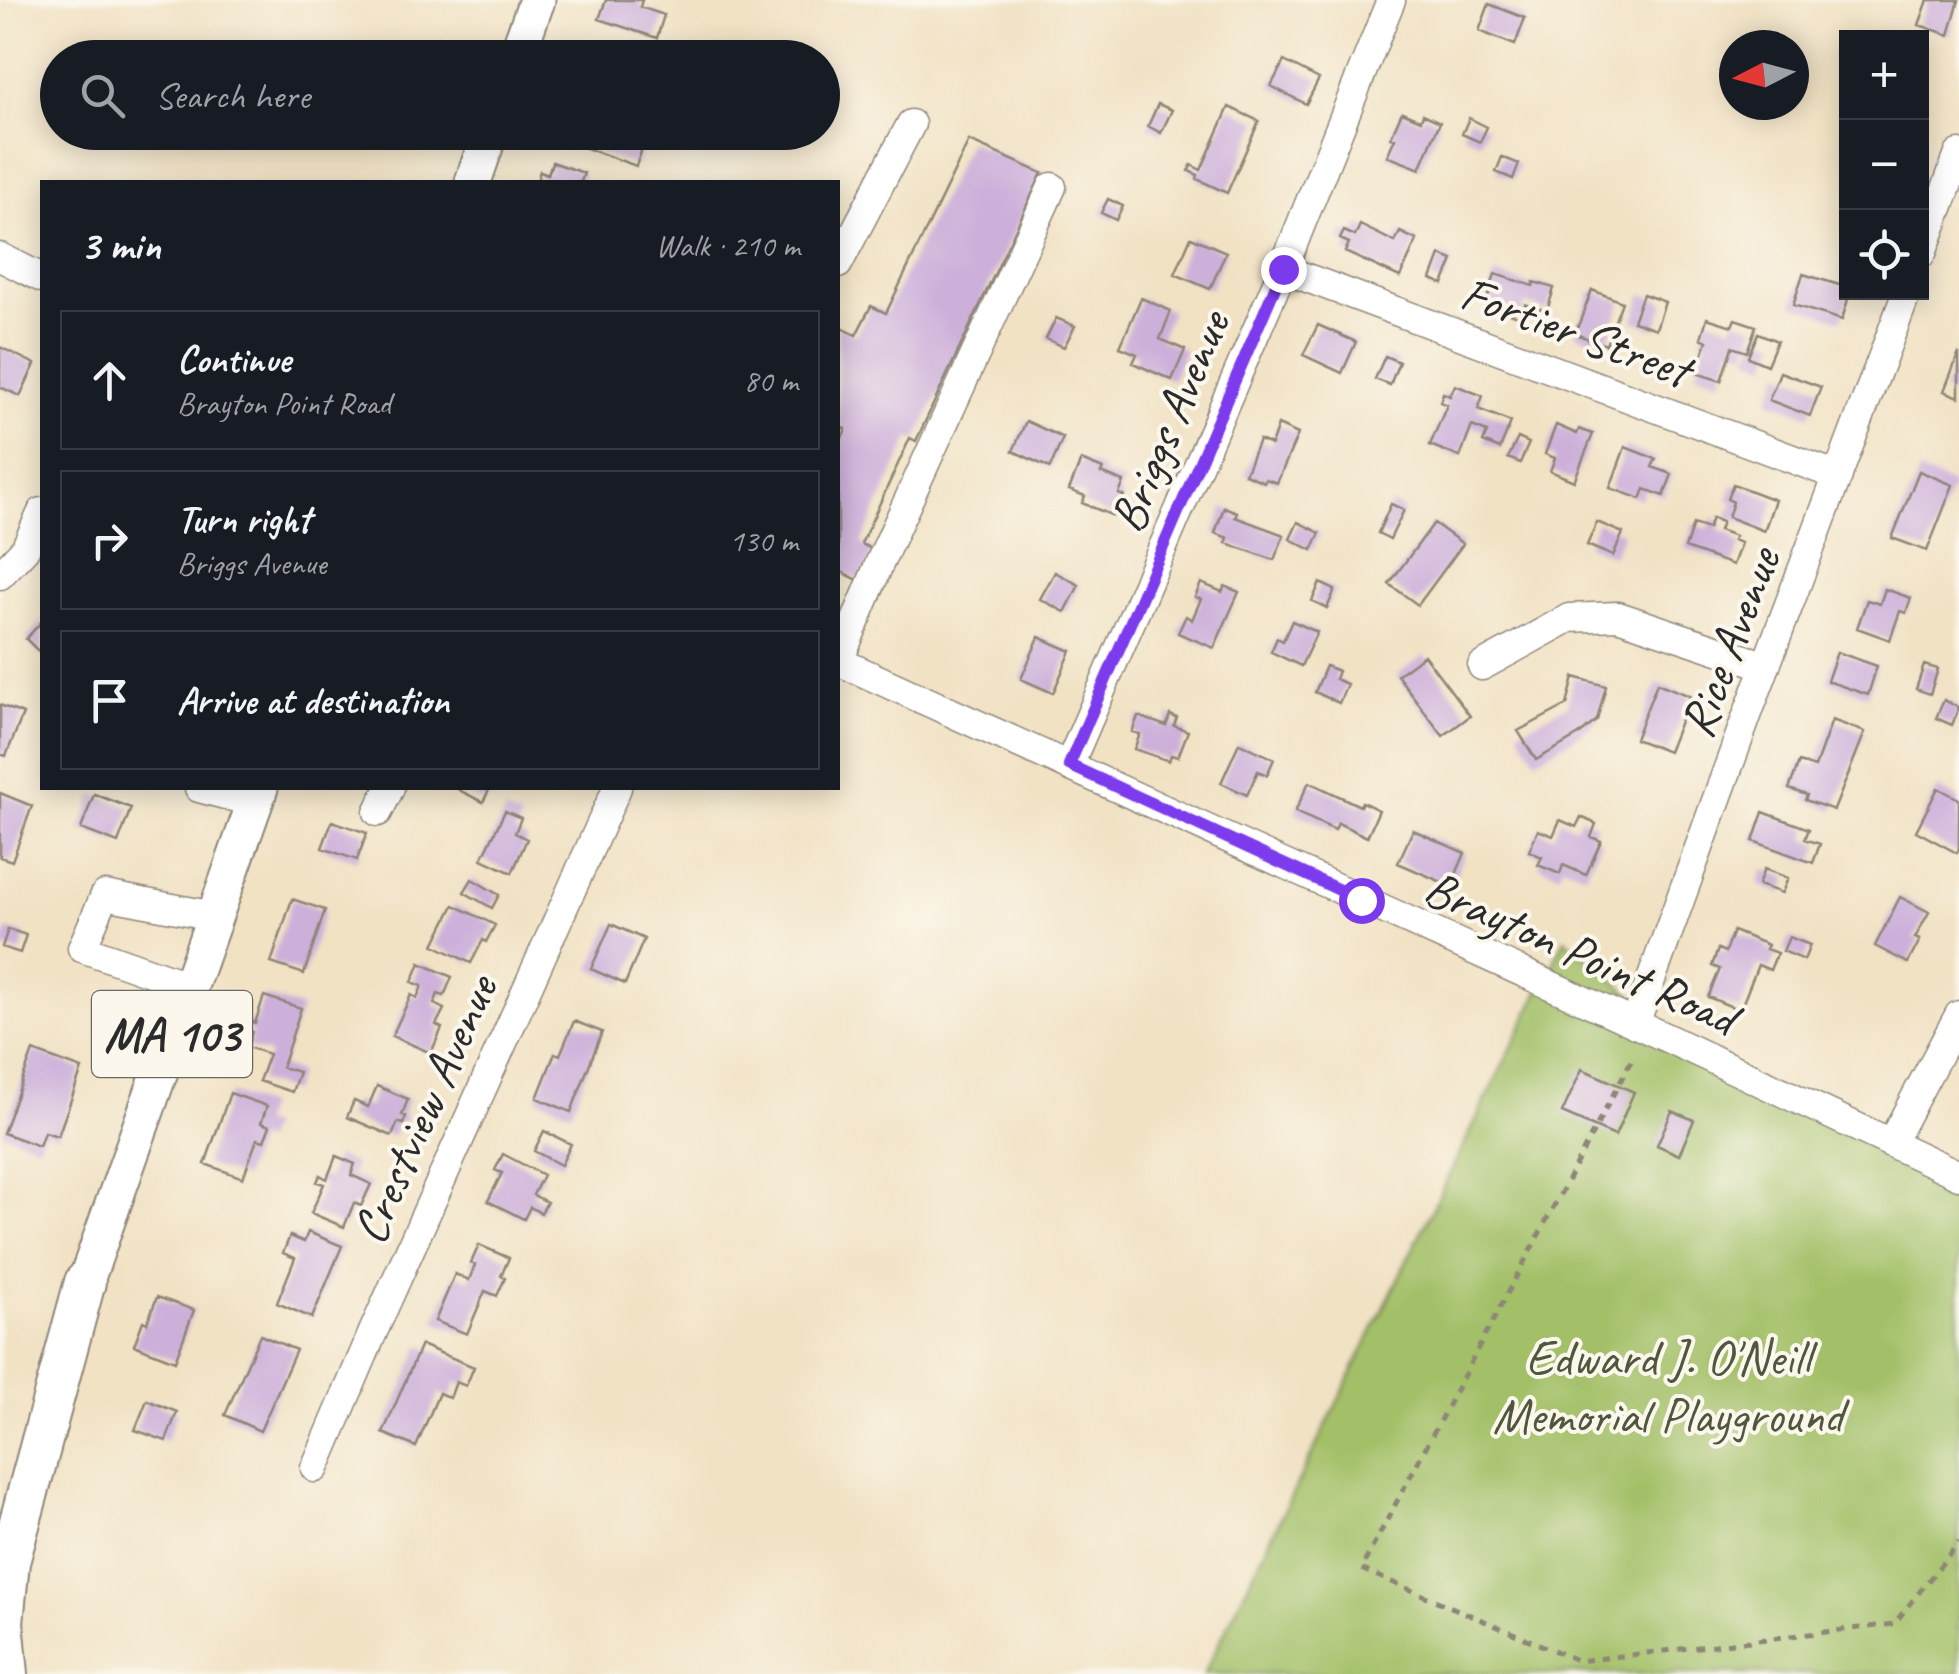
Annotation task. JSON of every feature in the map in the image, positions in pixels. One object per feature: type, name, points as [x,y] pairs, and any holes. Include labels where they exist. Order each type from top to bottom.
[{"type":"highway","points":[[8,1674],[3,1622],[9,1562],[85,1282]]},
{"type":"main road","points":[[522,40],[536,0]]},
{"type":"main road","points":[[474,180],[484,150]]},
{"type":"main road","name":"MA 103","points":[[0,1527],[258,795]]},
{"type":"street","name":"Briggs Avenue","points":[[1069,765],[1283,269],[1391,0]]},
{"type":"street","points":[[840,260],[911,124]]},
{"type":"street","points":[[1929,234],[1959,154]]},
{"type":"street","points":[[840,656],[1052,187]]},
{"type":"street","points":[[0,258],[40,277]]},
{"type":"street","name":"Fortier Street","points":[[1283,269],[1838,476]]},
{"type":"street","name":"Rice Avenue","points":[[1635,1024],[1904,300]]},
{"type":"street","points":[[0,575],[24,549],[40,516]]},
{"type":"street","points":[[840,600],[856,620]]},
{"type":"street","points":[[1482,666],[1569,618],[1618,616],[1766,666]]},
{"type":"street","name":"Brayton Point Road","points":[[840,662],[1959,1174]]},
{"type":"street","points":[[216,790],[258,795]]},
{"type":"street","name":"Crestview Avenue","points":[[315,1468],[616,790]]},
{"type":"street","points":[[189,986],[82,948],[105,894],[214,916]]},
{"type":"street","points":[[1891,1143],[1959,1015]]},
{"type":"path","points":[[1631,1061],[1361,1568],[1579,1661],[1894,1624],[1959,1542]]},
{"type":"green space","name":"Edward J. O'Neill Memorial Playground","points":[[1565,939],[1718,1069],[1959,1180],[1959,1674],[1204,1674]]},
{"type":"building","points":[[606,0],[642,0],[640,7],[664,15],[657,38],[599,19]]},
{"type":"building","points":[[1928,0],[1959,0],[1949,35],[1919,25]]},
{"type":"building","points":[[1489,4],[1525,18],[1515,45],[1479,31]]},
{"type":"building","points":[[1284,61],[1319,79],[1306,104],[1271,86]]},
{"type":"building","points":[[1158,104],[1172,110],[1161,133],[1148,126]]},
{"type":"building","points":[[1229,107],[1259,121],[1227,193],[1189,171],[1191,165],[1201,170]]},
{"type":"building","points":[[1402,112],[1421,120],[1423,114],[1440,122],[1420,169],[1387,156]]},
{"type":"building","points":[[1469,118],[1487,127],[1480,142],[1462,134]]},
{"type":"building","points":[[969,141],[1042,173],[916,441],[910,438],[861,544],[874,550],[860,581],[840,571],[840,442],[846,429],[840,427],[840,327],[856,335],[871,306],[886,313]]},
{"type":"building","points":[[592,150],[642,150],[636,166]]},
{"type":"building","points":[[1502,157],[1519,164],[1513,179],[1496,172]]},
{"type":"building","points":[[552,162],[584,173],[582,180],[537,180],[540,171],[548,174]]},
{"type":"building","points":[[1108,199],[1123,206],[1116,220],[1101,213]]},
{"type":"building","points":[[1360,225],[1395,242],[1400,232],[1417,240],[1400,277],[1345,252],[1349,243],[1340,239],[1344,231],[1355,236]]},
{"type":"building","points":[[1191,237],[1226,252],[1210,289],[1175,274]]},
{"type":"building","points":[[1440,255],[1453,260],[1443,284],[1431,279]]},
{"type":"building","points":[[1495,274],[1554,288],[1547,311],[1525,304],[1522,317],[1485,306]]},
{"type":"building","points":[[1803,274],[1839,285],[1839,300],[1848,300],[1842,320],[1793,305]]},
{"type":"building","points":[[1592,290],[1622,302],[1606,345],[1575,334]]},
{"type":"building","points":[[1643,294],[1665,302],[1656,329],[1633,321]]},
{"type":"building","points":[[1141,298],[1171,311],[1160,339],[1185,350],[1172,380],[1133,363],[1137,354],[1120,347]]},
{"type":"building","points":[[1056,318],[1075,326],[1064,347],[1046,339]]},
{"type":"building","points":[[1707,318],[1732,326],[1735,319],[1756,326],[1747,352],[1732,347],[1721,381],[1696,373],[1707,341],[1701,338]]},
{"type":"building","points":[[1318,325],[1356,342],[1342,373],[1303,355]]},
{"type":"building","points":[[1758,333],[1777,341],[1767,365],[1748,357]]},
{"type":"building","points":[[0,347],[35,364],[20,396],[0,387]]},
{"type":"building","points":[[1959,353],[1959,397],[1944,391]]},
{"type":"building","points":[[1385,356],[1399,362],[1390,385],[1375,379]]},
{"type":"building","points":[[1780,372],[1821,387],[1810,416],[1769,400]]},
{"type":"building","points":[[1455,385],[1483,396],[1478,409],[1511,422],[1500,449],[1483,442],[1487,432],[1472,426],[1460,457],[1430,445],[1447,405],[1440,402],[1443,393],[1450,396]]},
{"type":"building","points":[[1026,421],[1063,438],[1050,468],[1013,451]]},
{"type":"building","points":[[1278,425],[1298,434],[1277,483],[1245,474],[1259,440],[1271,445]]},
{"type":"building","points":[[1556,425],[1577,434],[1579,429],[1593,434],[1574,481],[1550,471],[1555,458],[1545,454]]},
{"type":"building","points":[[1518,438],[1529,443],[1520,463],[1508,458]]},
{"type":"building","points":[[1625,447],[1656,459],[1652,467],[1672,474],[1664,496],[1645,489],[1641,499],[1610,488]]},
{"type":"building","points":[[1081,460],[1124,482],[1119,494],[1124,496],[1116,517],[1082,503],[1085,496],[1069,490]]},
{"type":"building","points":[[1919,471],[1953,485],[1927,551],[1892,538]]},
{"type":"building","points":[[1733,484],[1775,500],[1764,531],[1728,517],[1733,502],[1727,499]]},
{"type":"building","points":[[1391,504],[1404,510],[1390,539],[1378,533]]},
{"type":"building","points":[[1224,507],[1237,512],[1235,517],[1284,535],[1274,560],[1226,543],[1228,538],[1215,533]]},
{"type":"building","points":[[1712,518],[1722,522],[1719,530],[1741,543],[1733,565],[1685,548],[1693,524],[1708,529]]},
{"type":"building","points":[[1298,522],[1320,533],[1312,550],[1290,539]]},
{"type":"building","points":[[1597,522],[1623,533],[1613,556],[1587,545]]},
{"type":"building","points":[[1434,523],[1463,544],[1418,605],[1389,584]]},
{"type":"building","points":[[1055,572],[1079,585],[1065,612],[1040,599]]},
{"type":"building","points":[[1201,583],[1222,592],[1225,586],[1239,592],[1214,648],[1178,633],[1186,616],[1192,620],[1201,599],[1195,597]]},
{"type":"building","points":[[1320,583],[1335,590],[1327,608],[1312,601]]},
{"type":"building","points":[[1885,589],[1911,598],[1906,613],[1900,611],[1890,640],[1857,628],[1867,600],[1880,604]]},
{"type":"building","points":[[1292,621],[1317,632],[1301,666],[1271,652],[1277,638],[1283,641]]},
{"type":"building","points":[[40,623],[40,653],[26,639]]},
{"type":"building","points":[[1039,637],[1071,651],[1053,693],[1021,679]]},
{"type":"building","points":[[1837,652],[1877,666],[1868,695],[1827,681]]},
{"type":"building","points":[[1424,655],[1470,716],[1443,736],[1397,675]]},
{"type":"building","points":[[1924,665],[1938,669],[1930,694],[1916,689]]},
{"type":"building","points":[[1326,666],[1338,671],[1335,679],[1347,684],[1339,703],[1315,692]]},
{"type":"building","points":[[1574,677],[1606,686],[1597,720],[1536,760],[1518,731],[1567,705]]},
{"type":"building","points":[[1657,683],[1690,696],[1668,752],[1635,739]]},
{"type":"building","points":[[1944,700],[1959,708],[1952,725],[1936,718]]},
{"type":"building","points":[[0,705],[23,714],[6,756],[0,754]]},
{"type":"building","points":[[1170,715],[1177,718],[1174,726],[1188,731],[1178,757],[1171,755],[1169,761],[1134,749],[1140,734],[1132,732],[1138,716],[1166,726]]},
{"type":"building","points":[[1832,720],[1865,732],[1834,810],[1805,800],[1807,795],[1789,789],[1799,762],[1815,767]]},
{"type":"building","points":[[1239,743],[1274,759],[1267,775],[1258,771],[1247,795],[1221,783]]},
{"type":"building","points":[[1309,782],[1360,806],[1362,802],[1379,810],[1367,837],[1338,823],[1335,830],[1295,812]]},
{"type":"building","points":[[1938,788],[1959,799],[1957,853],[1916,831]]},
{"type":"building","points":[[459,790],[489,790],[483,802]]},
{"type":"building","points":[[0,793],[32,806],[12,861],[0,857]]},
{"type":"building","points":[[94,794],[131,808],[118,843],[81,829]]},
{"type":"building","points":[[505,811],[521,818],[515,833],[527,839],[512,873],[482,859]]},
{"type":"building","points":[[1763,812],[1809,829],[1805,839],[1820,844],[1813,863],[1753,841]]},
{"type":"building","points":[[1581,817],[1596,824],[1591,837],[1601,841],[1586,875],[1563,865],[1560,874],[1538,865],[1542,857],[1529,851],[1538,830],[1553,836],[1560,820],[1576,827]]},
{"type":"building","points":[[332,821],[367,833],[357,860],[322,848]]},
{"type":"building","points":[[1413,830],[1465,853],[1451,886],[1398,863]]},
{"type":"building","points":[[1764,869],[1788,878],[1782,893],[1758,885]]},
{"type":"building","points":[[472,879],[499,895],[492,908],[464,892]]},
{"type":"building","points":[[1900,897],[1929,912],[1915,938],[1920,940],[1908,963],[1875,946]]},
{"type":"building","points":[[292,899],[325,910],[304,974],[271,963]]},
{"type":"building","points":[[454,905],[495,925],[471,963],[434,945]]},
{"type":"building","points":[[611,924],[644,939],[625,984],[591,969]]},
{"type":"building","points":[[8,929],[26,935],[20,953],[2,947]]},
{"type":"building","points":[[1733,931],[1768,945],[1766,949],[1777,953],[1770,970],[1758,965],[1740,1010],[1708,997],[1720,969],[1712,966],[1718,949],[1725,952]]},
{"type":"building","points":[[1789,937],[1810,945],[1804,960],[1783,951]]},
{"type":"building","points":[[420,963],[452,977],[444,996],[438,994],[434,1004],[444,1009],[436,1025],[442,1028],[431,1053],[392,1036],[411,995],[417,998],[422,986],[412,982]]},
{"type":"building","points":[[264,996],[301,1008],[282,1067],[299,1072],[292,1092],[259,1081],[269,1054],[247,1047],[252,1032],[247,1030],[250,1021],[255,1023]]},
{"type":"building","points":[[574,1021],[602,1032],[571,1112],[537,1098],[555,1053],[560,1055]]},
{"type":"building","points":[[33,1051],[82,1069],[58,1136],[44,1132],[39,1146],[3,1133]]},
{"type":"building","points":[[1582,1069],[1634,1092],[1615,1136],[1562,1113]]},
{"type":"building","points":[[377,1086],[408,1099],[403,1124],[398,1122],[392,1136],[347,1117],[354,1101],[368,1107]]},
{"type":"building","points":[[230,1093],[267,1106],[261,1123],[270,1126],[264,1141],[257,1139],[243,1178],[205,1164]]},
{"type":"building","points":[[1672,1111],[1694,1120],[1679,1155],[1657,1145]]},
{"type":"building","points":[[544,1131],[571,1144],[561,1165],[534,1151]]},
{"type":"building","points":[[503,1154],[543,1175],[533,1195],[547,1202],[541,1213],[530,1207],[524,1219],[488,1201],[502,1173],[495,1170]]},
{"type":"building","points":[[336,1156],[355,1164],[351,1175],[371,1184],[361,1206],[354,1203],[344,1227],[311,1213],[324,1184],[317,1182],[320,1175],[327,1179]]},
{"type":"building","points":[[308,1232],[342,1246],[312,1318],[277,1303],[295,1258],[283,1253],[290,1236],[304,1242]]},
{"type":"building","points":[[479,1245],[509,1258],[497,1296],[485,1291],[467,1334],[435,1321],[455,1274],[469,1280]]},
{"type":"building","points":[[157,1297],[194,1310],[175,1361],[134,1345]]},
{"type":"building","points":[[260,1335],[296,1350],[260,1431],[225,1415]]},
{"type":"building","points":[[421,1345],[474,1367],[466,1386],[456,1382],[450,1398],[439,1393],[416,1447],[383,1433]]},
{"type":"building","points":[[147,1400],[177,1412],[166,1441],[135,1430]]},
{"type":"route","points":[[1283,269],[1069,765],[1361,900]]}]
